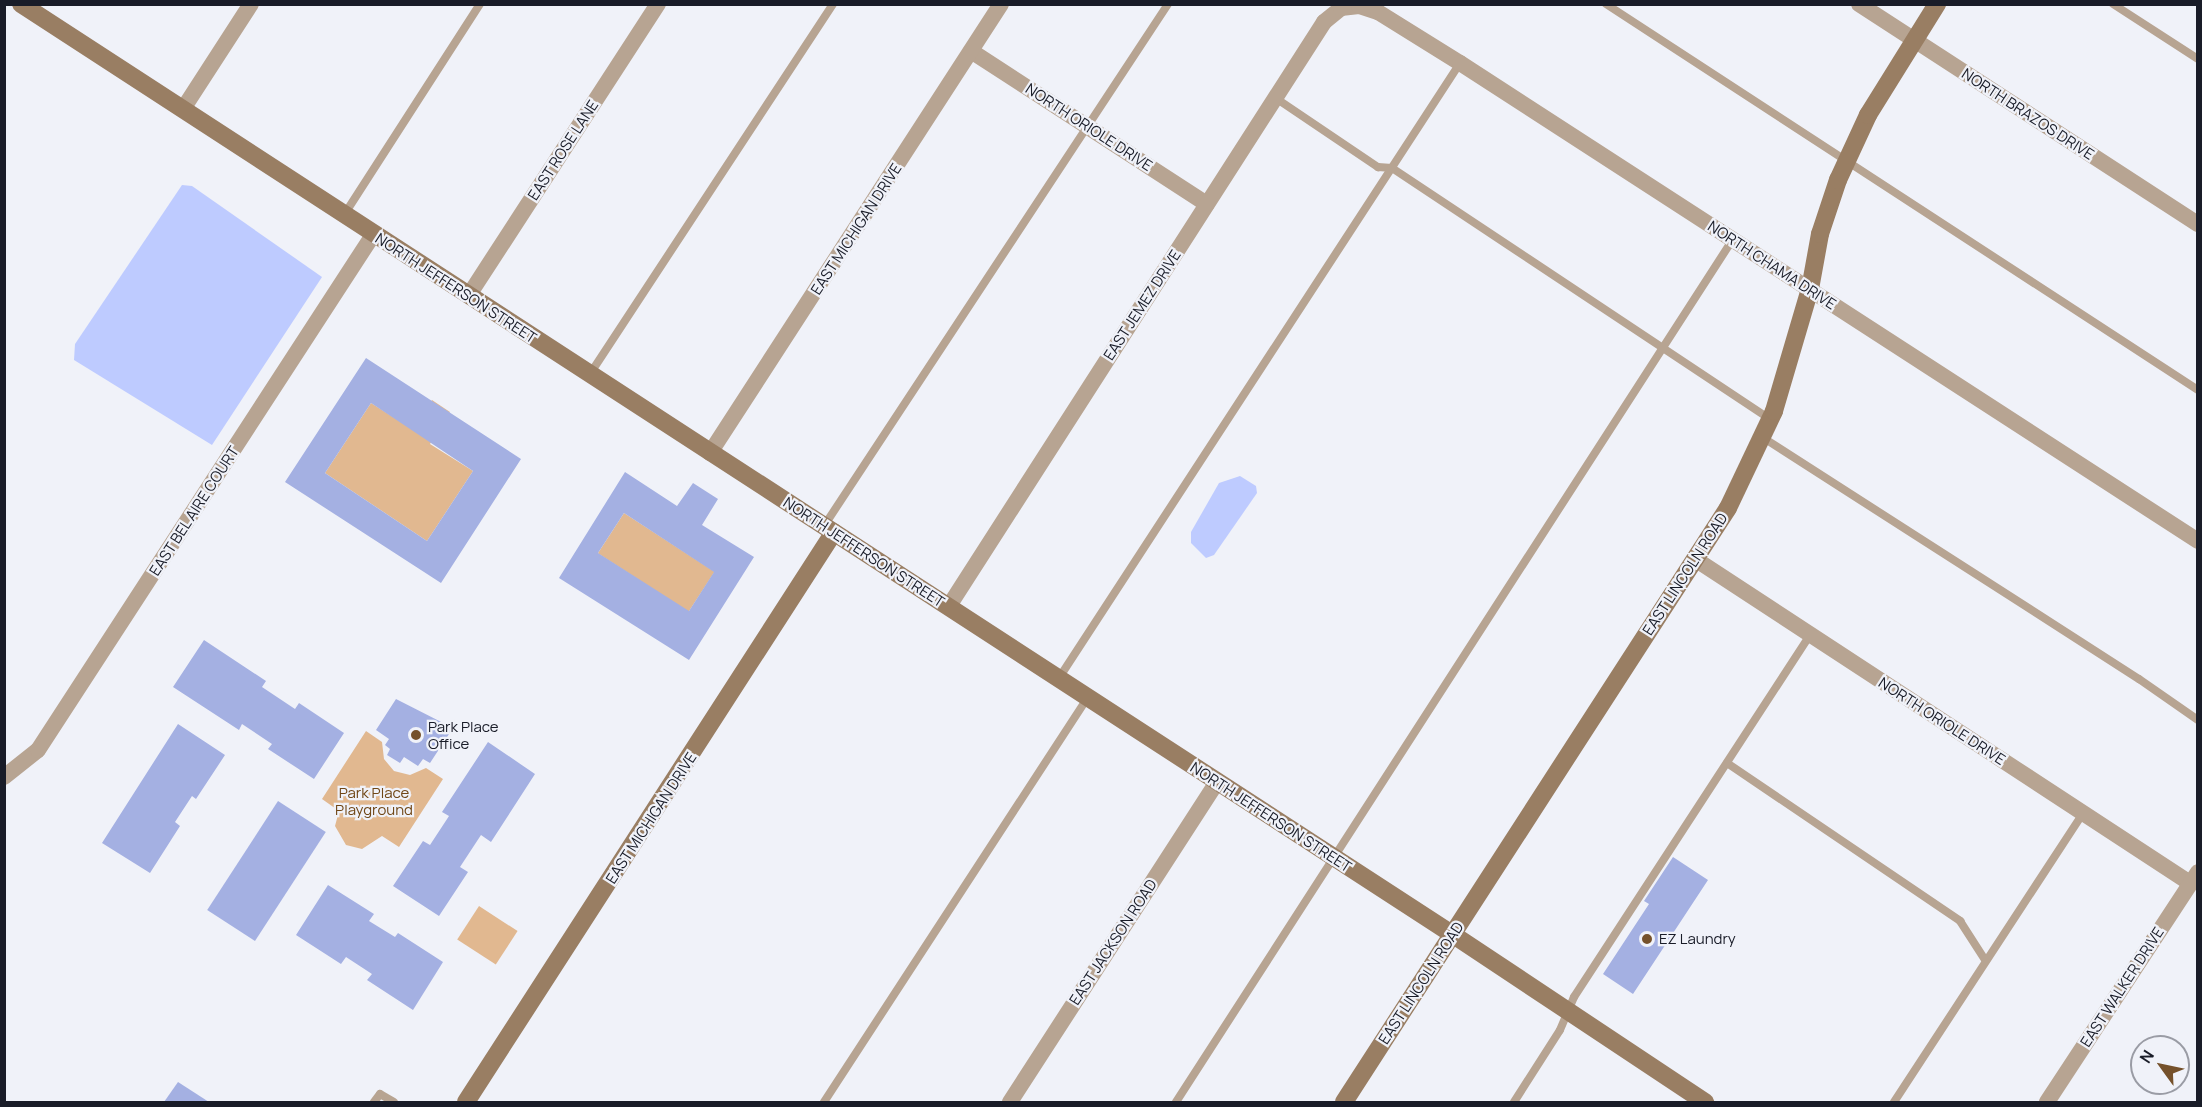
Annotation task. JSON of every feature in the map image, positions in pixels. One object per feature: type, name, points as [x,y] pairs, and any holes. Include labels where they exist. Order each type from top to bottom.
[{"type":"street","name":"NORTH JEFFERSON STREET","points":[[21,4],[373,235],[1452,934],[1705,1102]]},
{"type":"street","points":[[183,109],[251,4]]},
{"type":"street","name":"EAST ROSE LANE","points":[[469,296],[658,4]]},
{"type":"street","name":"EAST MICHIGAN DRIVE","points":[[710,453],[1001,4]]},
{"type":"street","name":"NORTH BRAZOS DRIVE","points":[[1859,4],[2198,224]]},
{"type":"street","name":"EAST LINCOLN ROAD","points":[[1344,1102],[1728,508],[1770,419],[1810,289],[1820,234],[1847,161],[1868,115],[1937,4]]},
{"type":"street","name":"NORTH CHAMA DRIVE","points":[[1341,8],[1359,6],[1378,12],[2198,541]]},
{"type":"street","name":"EAST JEMEZ DRIVE","points":[[948,606],[1324,22],[1341,8]]},
{"type":"street","name":"NORTH ORIOLE DRIVE","points":[[971,51],[1207,204]]},
{"type":"street","name":"EAST BEL AIRE COURT","points":[[4,777],[38,750],[373,235]]},
{"type":"street","name":"EAST MICHIGAN DRIVE","points":[[466,1102],[829,529]]},
{"type":"street","name":"NORTH ORIOLE DRIVE","points":[[1695,559],[2083,813],[2194,877]]},
{"type":"street","name":"EAST JACKSON ROAD","points":[[1010,1102],[1217,782]]},
{"type":"street","name":"EAST WALKER DRIVE","points":[[2047,1102],[2194,877]]},
{"type":"lane","points":[[344,216],[480,4]]},
{"type":"lane","points":[[590,374],[833,4]]},
{"type":"lane","points":[[829,529],[1167,4]]},
{"type":"lane","points":[[1606,4],[2198,390]]},
{"type":"lane","points":[[2113,4],[2198,59]]},
{"type":"lane","points":[[1059,679],[1460,63]]},
{"type":"lane","points":[[1276,99],[1378,167],[1392,168],[1662,350],[1770,419]]},
{"type":"lane","points":[[1176,1102],[1733,239]]},
{"type":"lane","points":[[1761,437],[2129,672],[2198,720]]},
{"type":"lane","points":[[1514,1102],[1560,1030],[1566,1011],[1810,635]]},
{"type":"lane","points":[[824,1102],[1088,698]]},
{"type":"lane","points":[[1727,764],[1960,921],[1985,960]]},
{"type":"lane","points":[[1894,1102],[2083,813]]},
{"type":"lane","points":[[374,1102],[380,1094],[394,1102]]},
{"type":"green space","points":[[432,400],[450,412],[430,444],[473,471],[427,541],[325,473],[371,403],[412,429]]},
{"type":"green space","points":[[624,513],[715,572],[688,612],[598,553]]},
{"type":"green space","name":"Park Place Playground","points":[[366,731],[382,742],[384,759],[394,771],[410,775],[426,768],[443,779],[399,847],[382,836],[362,849],[346,845],[335,826],[339,811],[322,799]]},
{"type":"green space","points":[[479,906],[518,931],[496,965],[457,940]]},
{"type":"water","points":[[182,185],[192,186],[322,277],[212,445],[74,360],[75,344]]},
{"type":"water","points":[[1240,476],[1256,486],[1257,493],[1214,555],[1206,558],[1191,543],[1191,532],[1219,483]]},
{"type":"building","points":[[366,358],[521,459],[441,583],[285,482]],"holes":[[[371,403],[473,471],[427,541],[325,473]]]},
{"type":"building","points":[[625,472],[677,506],[693,483],[718,499],[702,525],[754,557],[689,660],[559,578]],"holes":[[[624,513],[714,572],[689,611],[598,553]]]},
{"type":"building","points":[[204,640],[266,681],[262,687],[295,709],[299,703],[344,733],[314,779],[268,749],[272,744],[242,724],[239,730],[173,687]]},
{"type":"building","name":"Park Place Office","points":[[396,699],[453,728],[430,763],[423,759],[418,766],[404,757],[400,763],[387,755],[390,749],[385,745],[389,739],[376,730]]},
{"type":"building","points":[[178,724],[225,755],[196,799],[192,796],[175,822],[180,826],[150,873],[102,843]]},
{"type":"building","points":[[488,742],[535,774],[491,842],[481,835],[460,867],[468,872],[439,916],[393,886],[423,841],[430,845],[449,816],[442,812]]},
{"type":"building","points":[[278,801],[326,832],[255,941],[207,910]]},
{"type":"building","name":"EZ Laundry","points":[[1673,857],[1708,880],[1633,994],[1603,974],[1649,904],[1644,901]]},
{"type":"building","points":[[328,885],[374,914],[369,921],[395,937],[398,933],[443,962],[413,1010],[367,980],[372,974],[346,957],[341,964],[296,935]]},
{"type":"building","points":[[178,1082],[209,1102],[164,1102]]},
{"type":"place","name":"Park Place Office","points":[[416,735]]},
{"type":"place","name":"EZ Laundry","points":[[1647,939]]}]
